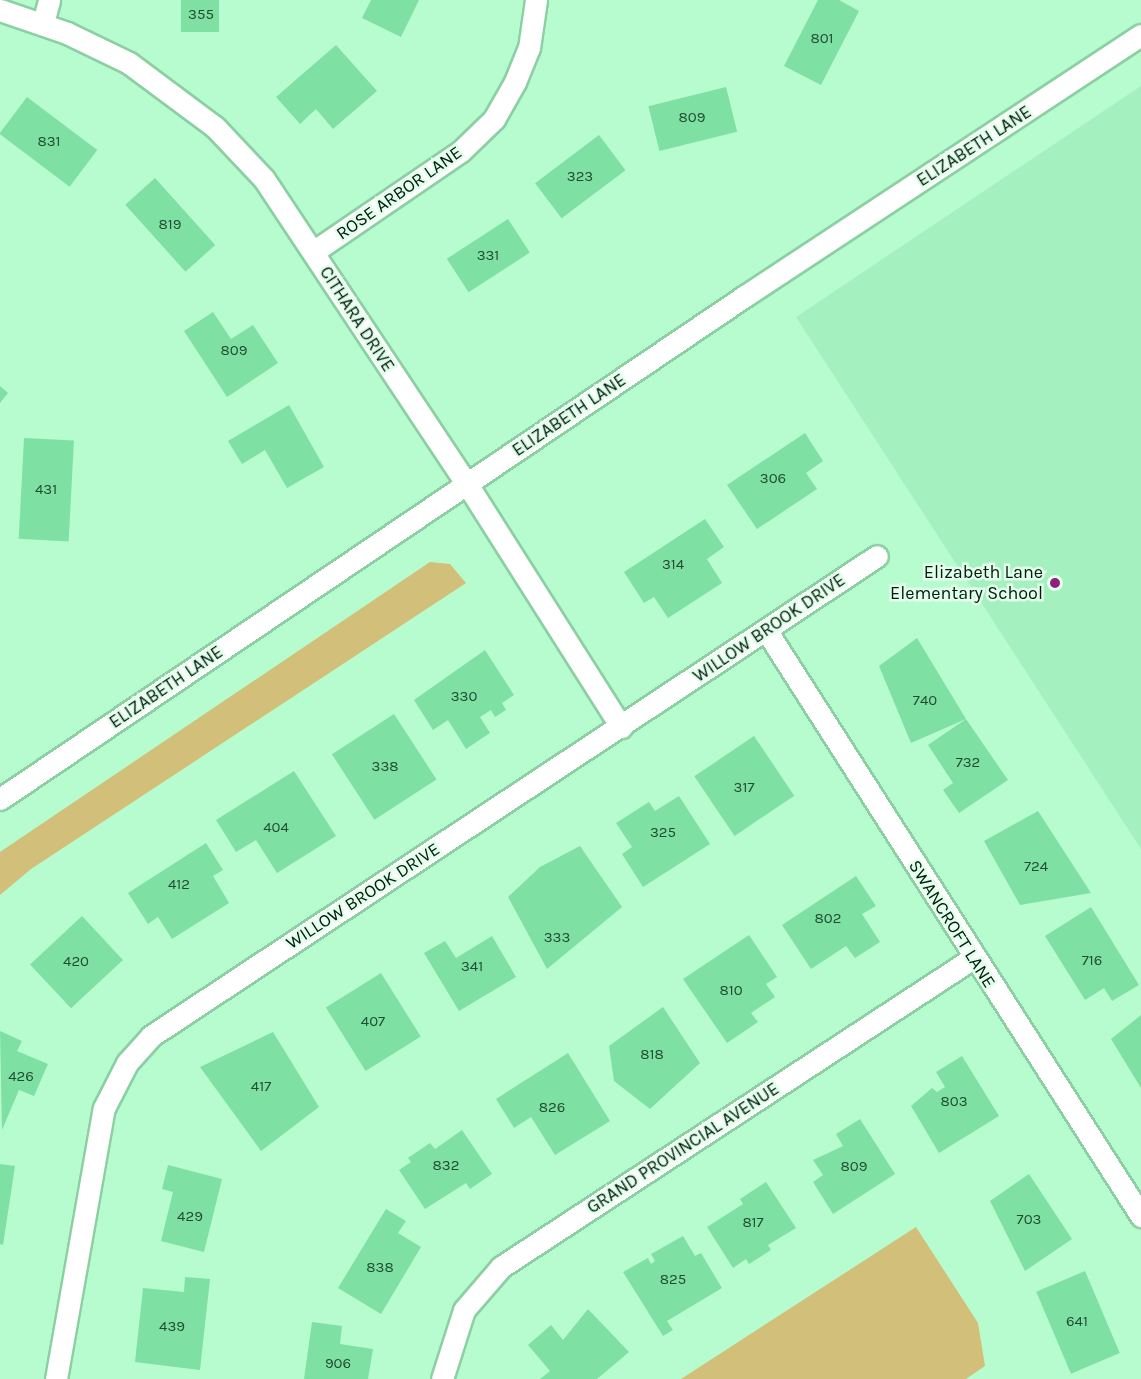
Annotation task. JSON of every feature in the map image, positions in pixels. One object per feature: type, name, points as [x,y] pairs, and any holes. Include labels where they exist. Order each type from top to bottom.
[{"type":"street","points":[[43,23],[49,0]]},
{"type":"street","name":"ROSE ARBOR LANE","points":[[313,252],[461,151],[494,118],[515,82],[529,48],[536,0]]},
{"type":"street","name":"CITHARA DRIVE","points":[[0,10],[43,23],[129,63],[188,105],[264,179],[467,484],[621,727]]},
{"type":"street","name":"ELIZABETH LANE","points":[[0,799],[467,484],[1141,35]]},
{"type":"street","name":"WILLOW BROOK DRIVE","points":[[56,1379],[102,1119],[127,1063],[151,1036],[877,556]]},
{"type":"street","name":"SWANCROFT LANE","points":[[766,630],[973,958],[1141,1216]]},
{"type":"street","name":"GRAND PROVINCIAL AVENUE","points":[[442,1379],[464,1310],[501,1267],[973,958]]},
{"type":"shaded area","name":"Elizabeth Lane Elementary School","points":[[1141,86],[1141,849],[796,317]]},
{"type":"shaded area","points":[[430,562],[450,564],[466,583],[31,869],[0,895],[0,852]]},
{"type":"shaded area","points":[[916,1227],[978,1323],[985,1366],[966,1379],[681,1379]]},
{"type":"building","points":[[181,0],[219,0],[219,32],[181,32]]},
{"type":"building","points":[[371,0],[419,0],[401,37],[362,18]]},
{"type":"building","points":[[818,0],[839,0],[859,11],[821,85],[784,66]]},
{"type":"building","points":[[336,45],[377,91],[333,129],[316,109],[300,124],[276,97]]},
{"type":"building","points":[[726,87],[737,132],[660,151],[648,106]]},
{"type":"building","points":[[27,97],[97,150],[70,187],[0,134]]},
{"type":"building","points":[[599,135],[625,170],[562,218],[535,183]]},
{"type":"building","points":[[155,178],[215,245],[185,272],[125,205]]},
{"type":"building","points":[[508,219],[530,253],[469,292],[447,259]]},
{"type":"building","points":[[213,312],[231,339],[253,325],[278,363],[227,397],[184,331]]},
{"type":"building","points":[[0,386],[8,393],[0,403]]},
{"type":"building","points":[[289,405],[324,467],[287,488],[265,450],[242,464],[228,441]]},
{"type":"building","points":[[805,433],[823,461],[806,473],[817,489],[757,529],[727,485]]},
{"type":"building","points":[[24,438],[74,441],[69,541],[19,539]]},
{"type":"building","points":[[705,519],[724,547],[707,559],[722,583],[668,618],[654,597],[644,603],[624,572]]},
{"type":"building","points":[[917,638],[966,719],[911,743],[879,666]]},
{"type":"building","points":[[485,650],[514,695],[502,703],[506,710],[495,717],[491,710],[480,717],[490,733],[466,749],[448,720],[433,730],[414,700]]},
{"type":"building","points":[[394,714],[436,779],[374,820],[332,754]]},
{"type":"building","points":[[966,719],[1008,780],[959,813],[943,790],[953,783],[928,745]]},
{"type":"building","points":[[754,736],[794,796],[735,836],[694,776]]},
{"type":"building","points":[[294,771],[336,836],[277,873],[256,840],[236,852],[216,820]]},
{"type":"building","points":[[679,796],[710,844],[643,887],[622,854],[632,847],[616,823],[649,802],[655,811]]},
{"type":"building","points":[[1038,811],[1091,893],[1020,905],[984,841]]},
{"type":"building","points":[[206,843],[223,870],[213,876],[229,903],[172,939],[158,917],[148,924],[128,893]]},
{"type":"building","points":[[580,846],[622,907],[547,969],[508,897],[540,867]]},
{"type":"building","points":[[856,876],[876,906],[862,914],[880,942],[855,958],[846,946],[811,969],[782,925]]},
{"type":"building","points":[[1091,907],[1139,985],[1112,1001],[1104,988],[1085,1000],[1045,936]]},
{"type":"building","points":[[82,916],[123,960],[71,1008],[30,964]]},
{"type":"building","points":[[749,935],[777,977],[766,984],[775,997],[751,1013],[758,1022],[727,1043],[683,979]]},
{"type":"building","points":[[492,936],[516,977],[459,1011],[424,953],[445,941],[456,958]]},
{"type":"building","points":[[381,973],[421,1037],[366,1071],[326,1007]]},
{"type":"building","points":[[663,1007],[700,1063],[650,1109],[614,1081],[609,1046]]},
{"type":"building","points":[[1141,1015],[1141,1088],[1111,1039]]},
{"type":"building","points":[[0,1031],[22,1041],[17,1051],[48,1064],[34,1096],[19,1090],[2,1130]]},
{"type":"building","points":[[273,1032],[319,1107],[261,1151],[200,1067]]},
{"type":"building","points":[[568,1053],[610,1121],[555,1155],[531,1117],[514,1128],[496,1099]]},
{"type":"building","points":[[962,1056],[999,1116],[939,1153],[911,1106],[932,1088],[937,1092],[945,1087],[936,1072]]},
{"type":"building","points":[[860,1119],[895,1174],[833,1214],[813,1182],[823,1175],[813,1160],[843,1146],[836,1134]]},
{"type":"building","points":[[462,1130],[492,1174],[470,1189],[466,1183],[425,1209],[399,1170],[411,1162],[408,1158],[430,1143],[435,1149]]},
{"type":"building","points":[[0,1164],[15,1166],[3,1245],[0,1244]]},
{"type":"building","points":[[168,1165],[222,1179],[204,1252],[161,1241],[173,1192],[162,1189]]},
{"type":"building","points":[[1029,1174],[1072,1239],[1025,1271],[990,1201]]},
{"type":"building","points":[[766,1182],[796,1228],[768,1245],[771,1250],[749,1264],[746,1259],[733,1268],[707,1227],[743,1204],[740,1199]]},
{"type":"building","points":[[386,1209],[406,1221],[398,1233],[421,1247],[381,1314],[338,1288]]},
{"type":"building","points":[[683,1236],[695,1256],[701,1253],[722,1288],[667,1321],[673,1330],[663,1336],[623,1272],[648,1258],[651,1264],[655,1261],[651,1254]]},
{"type":"building","points":[[1085,1271],[1120,1353],[1071,1374],[1036,1292]]},
{"type":"building","points":[[185,1277],[210,1279],[200,1370],[135,1362],[143,1288],[184,1292]]},
{"type":"building","points":[[588,1309],[629,1352],[597,1379],[540,1379],[550,1371],[528,1345],[551,1325],[563,1340]]},
{"type":"building","points":[[312,1322],[342,1326],[340,1344],[373,1349],[368,1379],[304,1379]]},
{"type":"place","name":"Elizabeth Lane Elementary School","points":[[1055,583]]}]
